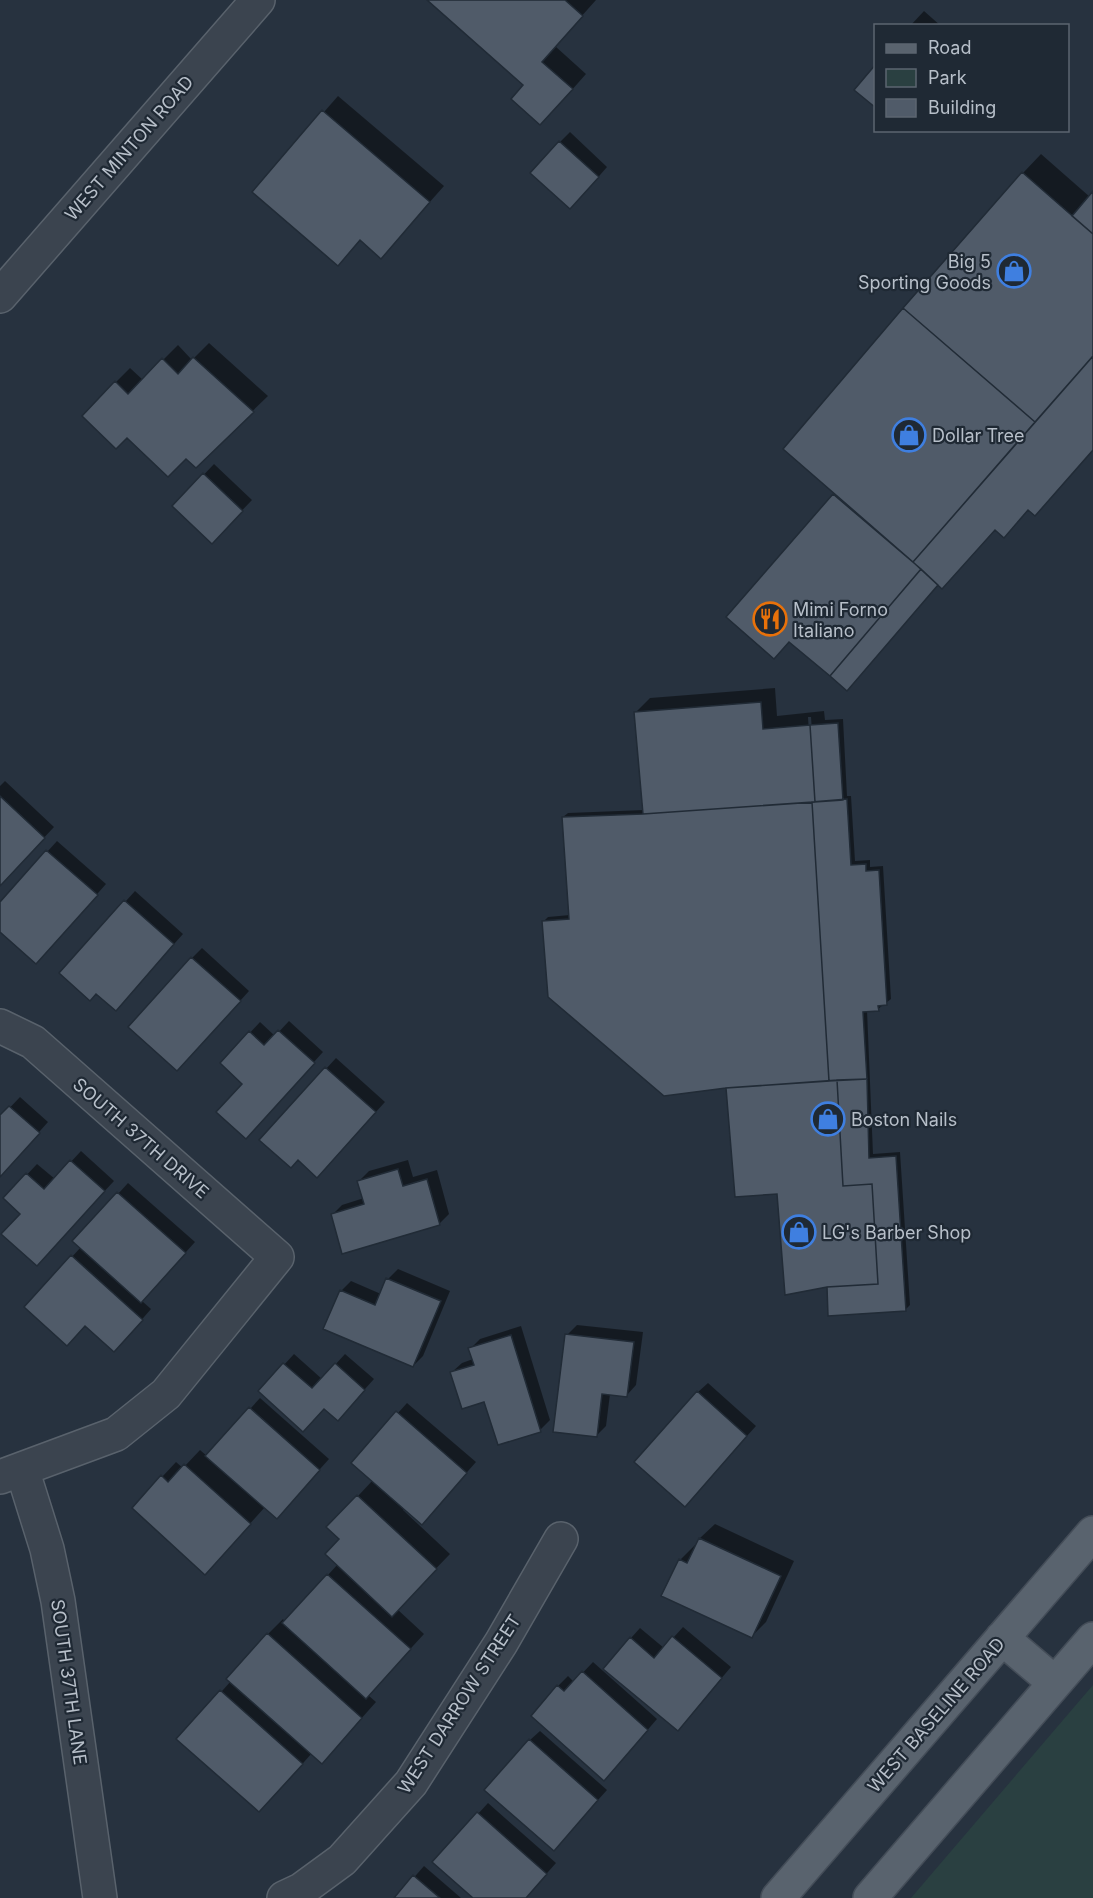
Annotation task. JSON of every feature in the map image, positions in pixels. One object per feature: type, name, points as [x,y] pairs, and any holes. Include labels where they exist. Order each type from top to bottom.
[{"type":"main road","name":"WEST BASELINE ROAD","points":[[778,1898],[1093,1533]]},
{"type":"main road","points":[[1002,1638],[1054,1683]]},
{"type":"main road","points":[[870,1898],[1093,1639]]},
{"type":"street","name":"WEST MINTON ROAD","points":[[0,296],[258,0]]},
{"type":"street","name":"SOUTH 37TH DRIVE","points":[[0,1026],[33,1042],[277,1257],[166,1394],[116,1434],[11,1473]]},
{"type":"street","name":"SOUTH 37TH LANE","points":[[11,1473],[47,1549],[58,1601],[100,1898]]},
{"type":"street","name":"WEST DARROW STREET","points":[[284,1898],[301,1890],[342,1860],[411,1783],[501,1644],[561,1539]]},
{"type":"green space","points":[[1093,1685],[1093,1898],[911,1898]]},
{"type":"building","points":[[427,0],[565,0],[583,16],[542,62],[573,89],[540,125],[511,99],[523,85]]},
{"type":"building","points":[[874,66],[874,106],[854,90]]},
{"type":"building","points":[[322,110],[430,202],[381,259],[360,240],[338,266],[252,192]]},
{"type":"building","points":[[559,141],[599,177],[570,209],[530,173]]},
{"type":"building","name":"Big 5 Sporting Goods","points":[[1022,172],[1093,234],[1093,356],[1035,422],[903,308]]},
{"type":"building","points":[[1093,191],[1093,234],[1072,216]]},
{"type":"building","name":"Dollar Tree","points":[[903,308],[1035,422],[913,562],[783,449]]},
{"type":"building","points":[[1093,356],[1093,450],[1035,516],[1028,510],[1004,538],[995,530],[942,589],[913,562]]},
{"type":"building","points":[[193,357],[254,412],[196,468],[186,459],[168,477],[127,438],[116,449],[82,416],[115,381],[128,394],[162,358],[178,374]]},
{"type":"building","points":[[203,473],[243,511],[212,544],[172,506]]},
{"type":"building","points":[[833,494],[921,569],[830,676],[789,642],[774,659],[726,617]]},
{"type":"building","points":[[921,569],[938,585],[847,691],[830,676]]},
{"type":"building","points":[[761,702],[763,729],[810,725],[815,802],[643,814],[634,712]]},
{"type":"building","points":[[838,723],[843,800],[815,802],[810,725]]},
{"type":"building","points":[[0,796],[45,838],[0,886]]},
{"type":"building","points":[[847,799],[851,865],[866,864],[866,871],[879,870],[887,1005],[878,1006],[879,1011],[863,1012],[867,1079],[829,1081],[812,802]]},
{"type":"building","points":[[812,802],[829,1081],[726,1088],[664,1096],[548,997],[542,921],[569,919],[562,817],[643,814]]},
{"type":"building","points":[[46,850],[98,895],[36,964],[0,932],[0,902]]},
{"type":"building","points":[[124,900],[174,944],[116,1011],[96,994],[90,1001],[59,973]]},
{"type":"building","points":[[191,957],[241,1001],[177,1071],[128,1027]]},
{"type":"building","points":[[278,1030],[315,1063],[246,1139],[216,1112],[242,1084],[220,1063],[249,1031],[264,1045]]},
{"type":"building","points":[[325,1067],[376,1112],[317,1178],[298,1160],[291,1168],[259,1140]]},
{"type":"building","points":[[867,1079],[869,1158],[896,1156],[906,1311],[828,1316],[827,1287],[878,1284],[872,1184],[843,1186],[837,1080]]},
{"type":"building","points":[[837,1080],[843,1186],[872,1184],[878,1284],[827,1287],[785,1295],[777,1194],[735,1197],[726,1088]]},
{"type":"building","points":[[9,1106],[40,1133],[0,1177],[0,1115]]},
{"type":"building","points":[[70,1160],[105,1191],[37,1266],[1,1234],[20,1214],[3,1198],[26,1173],[44,1189]]},
{"type":"building","points":[[398,1169],[403,1186],[427,1179],[440,1225],[342,1254],[331,1214],[364,1204],[357,1181]]},
{"type":"building","points":[[117,1192],[186,1253],[141,1303],[72,1241]]},
{"type":"building","points":[[71,1255],[143,1320],[114,1352],[85,1326],[67,1346],[24,1307]]},
{"type":"building","points":[[386,1278],[441,1301],[413,1367],[323,1329],[340,1290],[375,1305]]},
{"type":"building","points":[[565,1334],[634,1342],[627,1397],[602,1394],[597,1437],[553,1432]]},
{"type":"building","points":[[511,1335],[541,1432],[498,1445],[484,1402],[462,1409],[450,1372],[474,1365],[468,1348]]},
{"type":"building","points":[[283,1363],[312,1388],[335,1363],[365,1390],[338,1421],[324,1409],[303,1432],[258,1391]]},
{"type":"building","points":[[697,1391],[747,1436],[685,1507],[634,1462]]},
{"type":"building","points":[[249,1407],[320,1470],[277,1519],[205,1456]]},
{"type":"building","points":[[396,1411],[467,1473],[422,1525],[351,1463]]},
{"type":"building","points":[[184,1464],[251,1524],[205,1575],[132,1508],[161,1475],[168,1482]]},
{"type":"building","points":[[357,1495],[437,1569],[392,1617],[325,1554],[339,1539],[326,1527]]},
{"type":"building","points":[[699,1538],[781,1576],[752,1638],[661,1596],[679,1559],[687,1563]]},
{"type":"building","points":[[327,1574],[411,1649],[366,1699],[282,1623]]},
{"type":"building","points":[[267,1633],[362,1718],[322,1764],[226,1679]]},
{"type":"building","points":[[672,1636],[722,1678],[678,1731],[603,1669],[630,1637],[654,1658]]},
{"type":"building","points":[[582,1671],[648,1730],[604,1781],[531,1716],[557,1685],[564,1691]]},
{"type":"building","points":[[220,1690],[303,1764],[259,1812],[176,1739]]},
{"type":"building","points":[[529,1739],[598,1800],[554,1851],[484,1790]]},
{"type":"building","points":[[477,1812],[547,1874],[526,1898],[473,1898],[432,1862]]},
{"type":"building","points":[[413,1875],[440,1898],[394,1898]]},
{"type":"place","name":"Big 5 Sporting Goods","points":[[1014,271]]},
{"type":"place","name":"Dollar Tree","points":[[909,435]]},
{"type":"place","name":"Mimi Forno Italiano","points":[[770,619]]},
{"type":"place","name":"Boston Nails","points":[[828,1119]]},
{"type":"place","name":"LG's Barber Shop","points":[[799,1232]]}]
